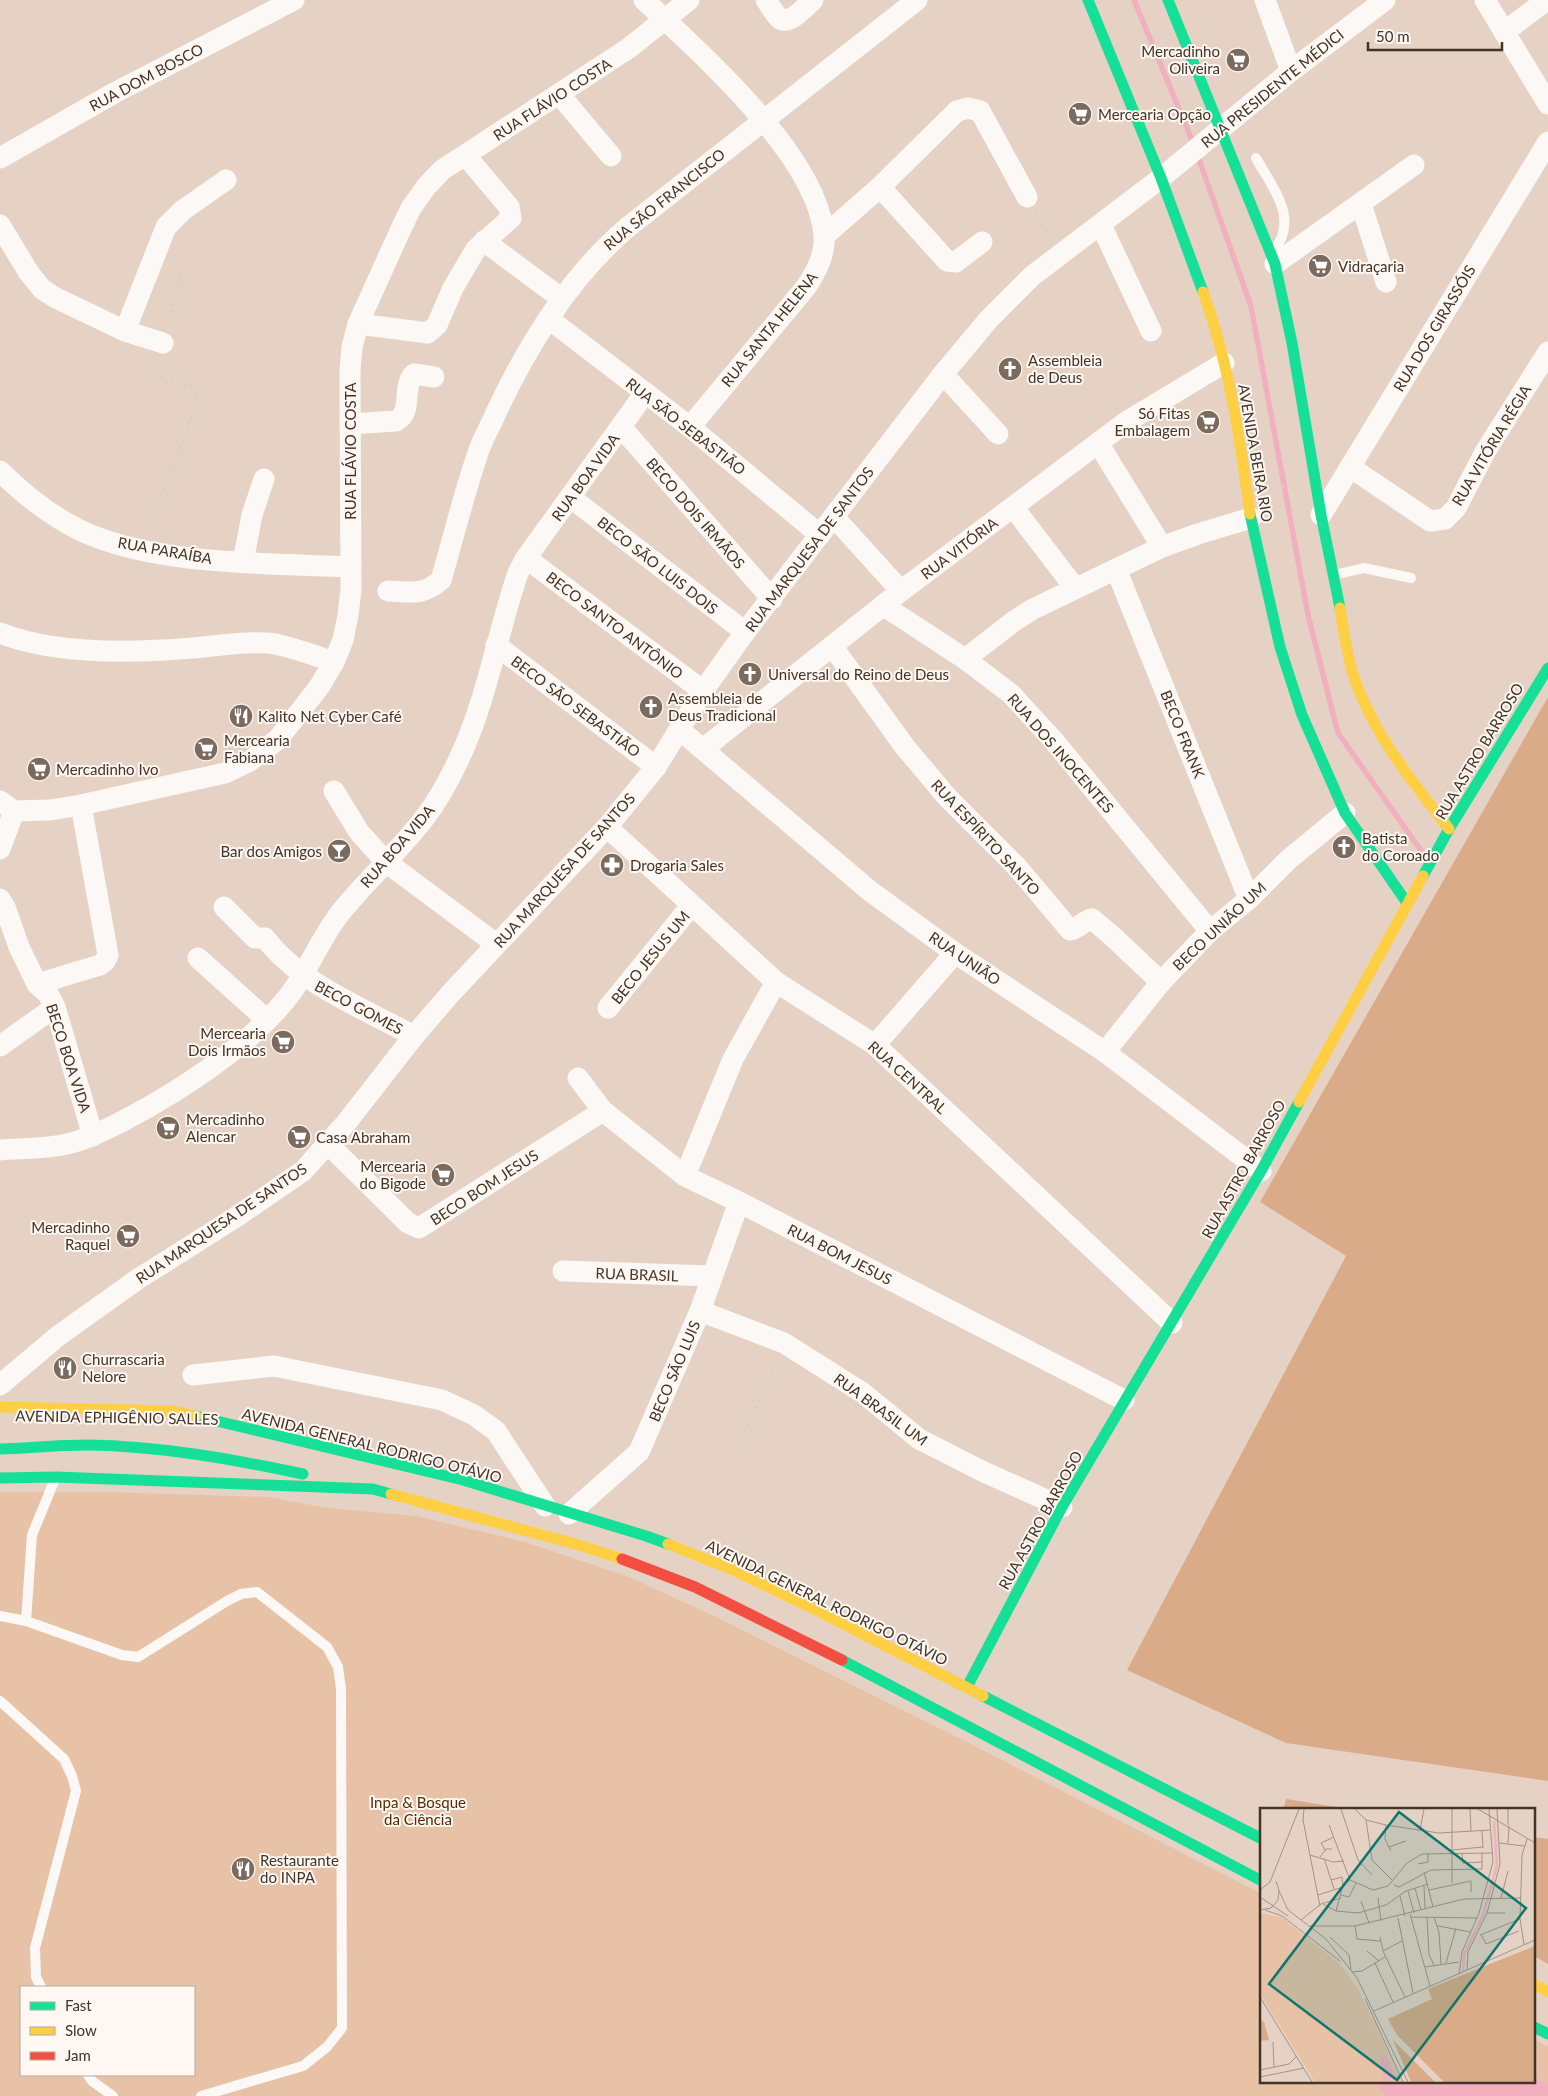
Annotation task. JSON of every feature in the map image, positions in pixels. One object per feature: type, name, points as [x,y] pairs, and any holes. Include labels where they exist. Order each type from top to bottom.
[{"type":"main road","name":"AVENIDA BEIRA RIO","points":[[1088,0],[1161,178],[1212,316],[1239,434],[1251,518],[1283,656],[1302,715],[1345,813],[1407,903]]},
{"type":"main road","points":[[1168,0],[1273,259],[1292,343],[1321,515],[1354,679],[1371,718],[1391,754],[1449,830]]},
{"type":"main road","name":"RUA ASTRO BARROSO","points":[[967,1687],[1062,1507],[1261,1171],[1407,903],[1449,830],[1548,668]]},
{"type":"main road","name":"AVENIDA GENERAL RODRIGO OTÁVIO","points":[[0,1406],[174,1411],[463,1480],[646,1536],[733,1570],[967,1687],[1260,1838]]},
{"type":"main road","name":"AVENIDA EPHIGÊNIO SALLES","points":[[216,1434],[264,1434]]},
{"type":"main road","name":"AVENIDA EPHIGÊNIO SALLES","points":[[0,1449],[72,1446],[173,1451],[249,1462],[373,1489]]},
{"type":"main road","points":[[0,1478],[56,1477],[373,1489],[579,1545],[637,1564],[695,1587],[774,1625],[1260,1880]]},
{"type":"main road","points":[[1536,1985],[1548,1992]]},
{"type":"main road","points":[[1536,2028],[1548,2034]]},
{"type":"street","name":"RUA DOM BOSCO","points":[[0,158],[262,8],[294,0]]},
{"type":"street","name":"RUA SANTA HELENA","points":[[644,0],[714,66],[786,150],[810,186],[820,210],[824,236],[822,258],[816,272],[806,287],[690,427]]},
{"type":"street","name":"RUA FLÁVIO COSTA","points":[[7,806],[50,810],[226,773],[250,761],[277,740],[319,687],[334,662],[343,640],[351,590],[350,371],[352,348],[358,324],[411,208],[426,187],[442,170],[629,48],[689,0]]},
{"type":"street","points":[[766,0],[780,19],[785,20],[791,19],[813,0]]},
{"type":"street","name":"RUA SÃO FRANCISCO","points":[[388,591],[420,593],[432,588],[441,580],[477,455],[508,387],[562,299],[587,266],[605,246],[762,120],[917,0]]},
{"type":"street","points":[[1265,0],[1290,72]]},
{"type":"street","name":"RUA PRESIDENTE MÉDICI","points":[[1161,178],[1290,72],[1385,0]]},
{"type":"street","points":[[1485,0],[1548,104]]},
{"type":"street","points":[[1504,32],[1547,0]]},
{"type":"street","points":[[559,94],[611,156]]},
{"type":"street","points":[[824,236],[880,187],[957,111],[968,108],[980,111],[1027,198]]},
{"type":"street","name":"RUA DOS GIRASSÓIS","points":[[1321,515],[1548,142]]},
{"type":"street","points":[[358,324],[428,332],[437,325],[453,288],[468,261],[484,241],[511,218],[509,207],[466,156]]},
{"type":"street","points":[[1273,259],[1361,204],[1414,165]]},
{"type":"street","name":"RUA MARQUESA DE SANTOS","points":[[0,1385],[66,1330],[303,1170],[328,1144],[414,1036],[496,944],[607,827],[656,767],[703,691],[745,632],[943,374],[1010,297],[1032,276],[1161,178]]},
{"type":"street","points":[[125,331],[166,227],[178,213],[226,180]]},
{"type":"street","points":[[880,187],[947,261],[956,262],[982,242]]},
{"type":"street","points":[[1361,204],[1386,282]]},
{"type":"street","points":[[0,225],[29,273],[42,288],[56,298],[125,331],[163,343]]},
{"type":"street","points":[[1101,225],[1151,331]]},
{"type":"street","points":[[484,241],[562,299]]},
{"type":"street","name":"RUA SÃO SEBASTIÃO","points":[[549,319],[690,427],[820,535]]},
{"type":"street","name":"RUA VITÓRIA RÉGIA","points":[[1350,467],[1430,521],[1445,519],[1456,508],[1485,452],[1548,352]]},
{"type":"street","name":"RUA VITÓRIA","points":[[703,749],[901,591],[1098,443],[1153,404],[1224,363]]},
{"type":"street","points":[[350,424],[396,421],[400,419],[404,415],[410,380],[414,374],[434,377]]},
{"type":"street","points":[[943,374],[998,434]]},
{"type":"street","name":"RUA BOA VIDA","points":[[0,1150],[62,1146],[93,1136],[151,1106],[196,1077],[253,1034],[304,977],[333,922],[427,815],[459,759],[481,700],[518,573],[526,558],[646,393]]},
{"type":"street","name":"BECO DOIS IRMÃOS","points":[[621,427],[772,598]]},
{"type":"street","points":[[1098,443],[1162,547]]},
{"type":"street","name":"RUA PARAÍBA","points":[[0,471],[42,508],[71,526],[103,539],[134,548],[196,558],[244,562],[351,566]]},
{"type":"street","points":[[244,562],[252,515],[264,479]]},
{"type":"street","name":"BECO SÃO LUIS DOIS","points":[[570,497],[745,632]]},
{"type":"street","points":[[1013,507],[1075,588]]},
{"type":"street","points":[[834,517],[901,591]]},
{"type":"street","points":[[965,660],[1014,621],[1033,609],[1075,588],[1162,547],[1251,518]]},
{"type":"street","name":"BECO SANTO ANTÔNIO","points":[[526,558],[703,691]]},
{"type":"street","name":"BECO FRANK","points":[[1116,569],[1249,899]]},
{"type":"street","name":"RUA DOS INOCENTES","points":[[884,606],[965,660],[1011,694],[1054,741],[1210,931]]},
{"type":"street","points":[[0,633],[22,642],[52,647],[157,651],[270,643],[334,662]]},
{"type":"street","name":"BECO SÃO SEBASTIÃO","points":[[496,645],[656,767]]},
{"type":"street","name":"RUA ESPÍRITO SANTO","points":[[832,646],[905,747],[947,797],[1017,867],[1070,930],[1074,930],[1085,921],[1092,919],[1161,982]]},
{"type":"street","name":"RUA UNIÃO","points":[[680,730],[870,891],[955,953],[1105,1052],[1261,1171]]},
{"type":"street","points":[[334,791],[358,832],[386,862],[496,944]]},
{"type":"street","points":[[37,984],[100,965],[108,955],[81,805]]},
{"type":"street","points":[[0,849],[7,806]]},
{"type":"street","name":"BECO UNIÃO UM","points":[[1105,1052],[1161,982],[1210,931],[1249,899],[1288,860],[1345,813]]},
{"type":"street","name":"RUA CENTRAL","points":[[607,827],[776,982],[875,1044],[1172,1323]]},
{"type":"street","name":"BECO BOA VIDA","points":[[2,906],[37,984],[48,994],[55,1007],[93,1136]]},
{"type":"street","name":"BECO JESUS UM","points":[[608,1008],[691,906]]},
{"type":"street","name":"BECO GOMES","points":[[224,907],[255,938],[265,938],[274,950],[304,977],[414,1036]]},
{"type":"street","points":[[875,1044],[955,953]]},
{"type":"street","points":[[198,958],[267,1020]]},
{"type":"street","points":[[685,1176],[733,1059],[776,982]]},
{"type":"street","points":[[0,1046],[55,1007]]},
{"type":"street","name":"RUA BOM JESUS","points":[[578,1078],[602,1111],[685,1176],[1124,1400]]},
{"type":"street","name":"BECO BOM JESUS","points":[[328,1144],[408,1223],[418,1228],[602,1111]]},
{"type":"street","name":"BECO SÃO LUIS","points":[[569,1514],[639,1452],[700,1312],[739,1202]]},
{"type":"street","name":"RUA BRASIL","points":[[563,1271],[712,1276]]},
{"type":"street","name":"RUA BRASIL UM","points":[[700,1312],[784,1343],[863,1393],[919,1439],[984,1472],[1062,1507]]},
{"type":"street","points":[[193,1374],[274,1366],[442,1400],[474,1414],[496,1431],[545,1506]]},
{"type":"lane","points":[[1256,158],[1286,214],[1282,241],[1273,259]]},
{"type":"lane","points":[[1333,575],[1364,568],[1410,578]]},
{"type":"lane","points":[[26,1621],[32,1535],[56,1477]]},
{"type":"lane","points":[[0,1616],[26,1621],[122,1655],[138,1657],[227,1601],[241,1594],[258,1592],[327,1647],[338,1667],[341,1699],[342,2028],[327,2047],[303,2066],[201,2096]]},
{"type":"lane","points":[[0,1701],[64,1759],[72,1776],[76,1792],[35,1948],[36,1977],[40,1986]]},
{"type":"lane","points":[[89,2076],[92,2081],[113,2096]]},
{"type":"path","points":[[1027,198],[1060,256]]},
{"type":"path","points":[[149,520],[181,450],[192,415],[196,394],[192,386],[163,381],[157,374],[182,271]]},
{"type":"path","points":[[1266,490],[1294,484]]},
{"type":"path","points":[[737,1450],[784,1343]]},
{"type":"green space","name":"Inpa & Bosque da Ciência","points":[[0,1492],[106,1492],[268,1497],[328,1508],[416,1516],[525,1542],[629,1577],[716,1617],[967,1742],[1260,1893],[1260,2084],[1536,2084],[1536,2040],[1548,2047],[1548,2096],[0,2096]]},
{"type":"shaded area","points":[[1548,697],[1548,1781],[1286,1743],[1127,1670],[1346,1256],[1260,1202]]},
{"type":"shaded area","points":[[1286,1799],[1342,1808],[1284,1808]]},
{"type":"shaded area","points":[[1536,1837],[1548,1839],[1548,1964],[1536,1957]]},
{"type":"shaded area","points":[[1536,2077],[1548,2085],[1548,2096],[1386,2096],[1377,2084],[1433,2084],[1436,2087],[1438,2084],[1536,2084]]},
{"type":"waterway","points":[[1134,0],[1194,145]]},
{"type":"waterway","points":[[1197,154],[1251,306],[1308,615],[1338,733],[1425,856]]},
{"type":"traffic: fast","points":[[1088,0],[1161,178],[1203,292]]},
{"type":"traffic: fast","points":[[1168,0],[1275,264],[1292,343],[1321,515],[1340,608]]},
{"type":"traffic: fast","points":[[1250,514],[1280,647],[1302,715],[1345,813],[1407,903]]},
{"type":"traffic: fast","points":[[1423,876],[1449,829],[1548,668]]},
{"type":"traffic: fast","points":[[967,1687],[1062,1507],[1261,1171],[1299,1102]]},
{"type":"traffic: fast","points":[[196,1416],[463,1480],[668,1544]]},
{"type":"traffic: fast","points":[[0,1449],[66,1445],[142,1448],[223,1458],[303,1474]]},
{"type":"traffic: fast","points":[[0,1478],[56,1477],[373,1489],[391,1494]]},
{"type":"traffic: fast","points":[[842,1660],[1260,1880]]},
{"type":"traffic: fast","points":[[983,1696],[1260,1838]]},
{"type":"traffic: fast","points":[[1536,2028],[1548,2034]]},
{"type":"traffic: slow","points":[[1203,292],[1227,374],[1238,430],[1250,514]]},
{"type":"traffic: slow","points":[[1340,608],[1352,672],[1363,701],[1396,758],[1449,829]]},
{"type":"traffic: slow","points":[[1299,1102],[1423,876]]},
{"type":"traffic: slow","points":[[0,1407],[174,1411],[196,1416]]},
{"type":"traffic: slow","points":[[391,1494],[579,1545],[622,1559]]},
{"type":"traffic: slow","points":[[668,1544],[733,1570],[820,1612],[983,1696]]},
{"type":"traffic: slow","points":[[1536,1985],[1548,1992]]},
{"type":"traffic: jam","points":[[622,1559],[695,1587],[842,1660]]},
{"type":"place","name":"Mercadinho Oliveira","points":[[1238,60]]},
{"type":"place","name":"Mercearia Opção","points":[[1080,114]]},
{"type":"place","name":"Vidraçaria","points":[[1320,266]]},
{"type":"place","name":"Assembleia de Deus","points":[[1010,369]]},
{"type":"place","name":"Só Fitas Embalagem","points":[[1208,422]]},
{"type":"place","name":"Universal do Reino de Deus","points":[[750,674]]},
{"type":"place","name":"Assembleia de Deus Tradicional","points":[[651,707]]},
{"type":"place","name":"Kalito Net Cyber Café","points":[[241,716]]},
{"type":"place","name":"Mercearia Fabiana","points":[[206,749]]},
{"type":"place","name":"Mercadinho Ivo","points":[[39,769]]},
{"type":"place","name":"Batista do Coroado","points":[[1344,847]]},
{"type":"place","name":"Bar dos Amigos","points":[[339,851]]},
{"type":"place","name":"Drogaria Sales","points":[[612,865]]},
{"type":"place","name":"Mercearia Dois Irmãos","points":[[283,1042]]},
{"type":"place","name":"Mercadinho Alencar","points":[[168,1128]]},
{"type":"place","name":"Casa Abraham","points":[[299,1137]]},
{"type":"place","name":"Mercearia do Bigode","points":[[443,1175]]},
{"type":"place","name":"Mercadinho Raquel","points":[[128,1236]]},
{"type":"place","name":"Churrascaria Nelore","points":[[65,1368]]},
{"type":"place","name":"Restaurante do INPA","points":[[243,1869]]}]
